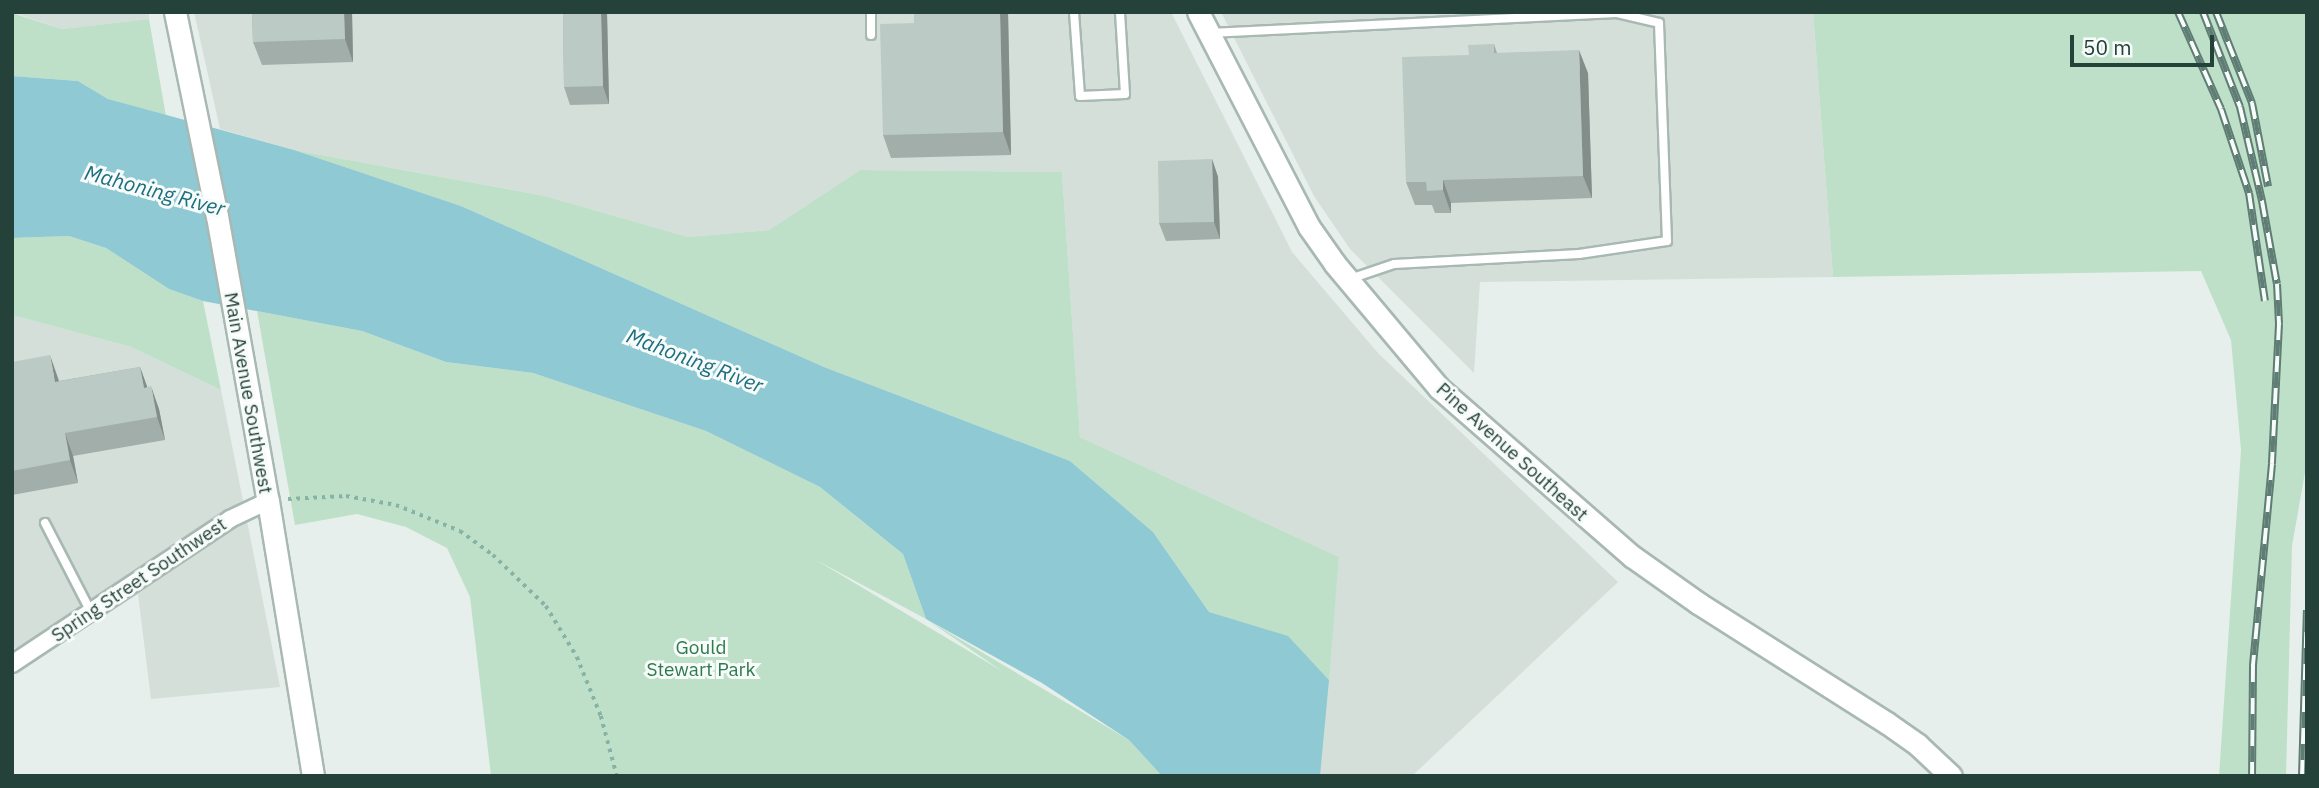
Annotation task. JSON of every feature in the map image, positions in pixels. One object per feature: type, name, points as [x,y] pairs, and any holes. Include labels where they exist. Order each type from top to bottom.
[{"type":"street","name":"Pine Avenue Southeast","points":[[1198,12],[1309,227],[1348,279],[1439,388],[1612,541],[1698,603],[1887,723],[1917,745],[1951,776]]},
{"type":"street","name":"Main Avenue Southwest","points":[[175,17],[217,216],[260,453],[313,776]]},
{"type":"street","name":"Spring Street Southwest","points":[[12,664],[230,519],[268,501]]},
{"type":"lane","points":[[871,12],[871,35]]},
{"type":"lane","points":[[1074,12],[1080,96],[1125,94],[1120,12]]},
{"type":"lane","points":[[1207,33],[1617,13],[1659,23],[1667,241],[1579,254],[1394,264],[1348,279]]},
{"type":"lane","points":[[45,523],[91,612]]},
{"type":"path","points":[[268,501],[325,495],[379,500],[428,515],[460,531],[493,555],[546,606],[577,657],[601,716],[617,776]]},
{"type":"shaded area","points":[[12,12],[149,12],[149,19],[62,29]]},
{"type":"shaded area","points":[[194,12],[1171,12],[1292,252],[1378,353],[1618,582],[1412,776],[1319,776],[1339,557],[1080,437],[1062,172],[860,170],[769,230],[688,237],[545,196],[294,150],[220,129]]},
{"type":"shaded area","points":[[1221,12],[1813,12],[1833,277],[1480,282],[1474,373],[1350,249],[1314,196]]},
{"type":"shaded area","points":[[12,315],[131,347],[221,390],[280,687],[151,699],[138,594],[36,660],[12,646]]},
{"type":"green space","points":[[1813,12],[2307,12],[2307,461],[2292,546],[2286,776],[2219,776],[2241,450],[2231,340],[2201,271],[1833,277]]},
{"type":"green space","points":[[12,13],[62,29],[149,19],[166,116],[108,99],[78,81],[12,76]]},
{"type":"green space","points":[[294,150],[545,196],[688,237],[769,230],[860,170],[1062,172],[1080,437],[1339,557],[1329,680],[1292,641],[1209,612],[1153,532],[1070,461],[824,367],[461,206]]},
{"type":"green space","points":[[69,236],[106,248],[169,289],[203,301],[221,390],[131,347],[12,315],[12,238]]},
{"type":"green space","name":"Gould Stewart Park","points":[[257,311],[362,331],[446,362],[533,373],[706,431],[820,487],[903,554],[926,619],[1129,740],[1162,776],[491,776],[470,597],[447,548],[406,527],[357,514],[295,525]],"holes":[[[816,560],[926,619],[1002,671]]]},
{"type":"water","name":"Mahoning River","points":[[12,76],[78,81],[108,99],[294,150],[461,206],[824,367],[1070,461],[1153,532],[1209,612],[1288,636],[1329,680],[1320,776],[1162,776],[1129,740],[1042,683],[926,619],[903,554],[820,487],[706,431],[533,373],[446,362],[362,331],[203,301],[169,289],[106,248],[69,236],[12,238]]},
{"type":"building","points":[[252,12],[344,12],[345,39],[253,42]]},
{"type":"building","points":[[563,12],[601,12],[603,86],[564,87]]},
{"type":"building","points":[[914,12],[1000,12],[1003,132],[883,135],[880,24],[914,23]]},
{"type":"building","points":[[1494,44],[1494,53],[1579,50],[1583,176],[1443,180],[1443,190],[1427,191],[1426,182],[1406,182],[1402,57],[1469,55],[1468,45]]},
{"type":"building","points":[[1212,159],[1214,222],[1159,223],[1158,161]]},
{"type":"building","points":[[50,355],[55,382],[140,367],[144,388],[151,386],[157,417],[65,433],[70,460],[12,471],[12,362]]},
{"type":"railway","points":[[2178,12],[2221,109],[2249,193],[2265,301]]},
{"type":"railway","points":[[2203,12],[2240,107],[2262,201],[2277,284],[2279,324],[2272,464],[2253,666],[2252,776]]},
{"type":"railway","points":[[2216,12],[2252,103],[2268,186]]},
{"type":"railway","points":[[2302,776],[2307,610]]}]
